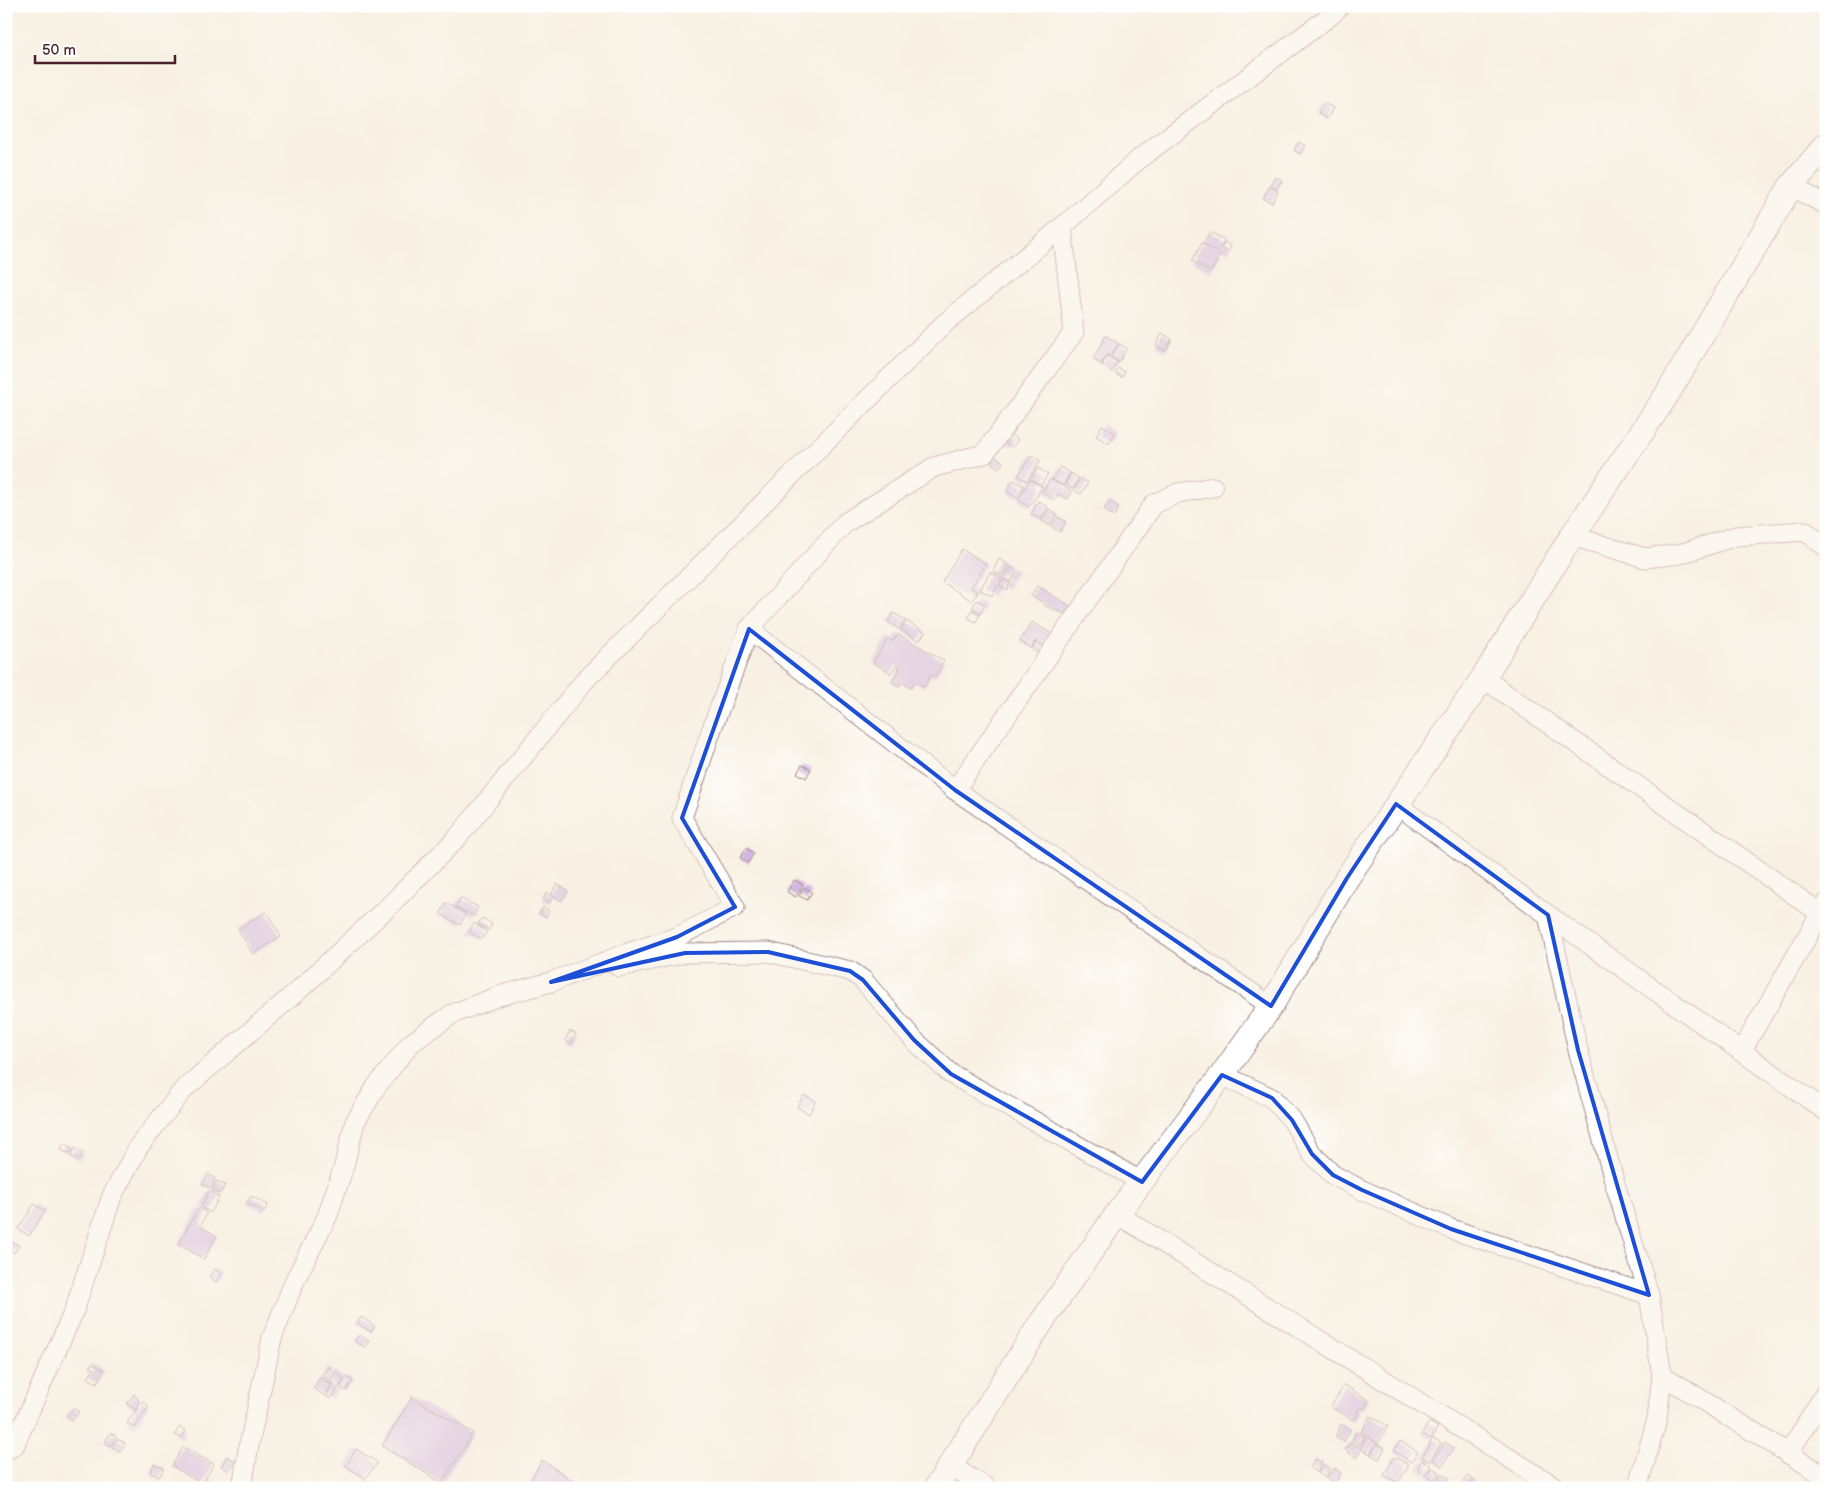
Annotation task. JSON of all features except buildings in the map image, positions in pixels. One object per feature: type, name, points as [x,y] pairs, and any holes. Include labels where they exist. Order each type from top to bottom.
[{"type":"street","points":[[6,1450],[14,1446],[74,1311],[112,1196],[139,1146],[184,1089],[301,988],[390,905],[458,837],[586,679],[945,323],[1062,227],[1138,159],[1330,16],[1340,6]]},
{"type":"street","points":[[936,1488],[1040,1322],[1271,1006],[1347,878],[1483,678],[1572,536],[1666,396],[1791,186],[1826,145]]},
{"type":"street","points":[[1791,186],[1826,205]]},
{"type":"street","points":[[551,982],[628,953],[676,938],[735,908],[682,818],[710,731],[749,629],[845,524],[934,467],[984,454],[1074,332],[1062,227]]},
{"type":"street","points":[[954,790],[1154,504],[1178,493],[1213,487]]},
{"type":"street","points":[[1572,536],[1645,558],[1680,554],[1736,536],[1806,531],[1826,547]]},
{"type":"street","points":[[749,629],[954,790],[1271,1006]]},
{"type":"street","points":[[1483,678],[1824,911],[1741,1052]]},
{"type":"street","points":[[1396,804],[1548,915],[1826,1111]]},
{"type":"street","points":[[1548,915],[1578,1050],[1615,1184],[1649,1295],[1662,1374],[1657,1420],[1637,1488]]},
{"type":"street","points":[[242,1488],[248,1450],[272,1338],[295,1280],[327,1217],[344,1166],[355,1122],[376,1086],[410,1044],[452,1014],[499,996],[551,982],[685,953],[768,952],[850,972],[863,980],[914,1040],[952,1074],[1142,1182]]},
{"type":"street","points":[[1222,1075],[1272,1098],[1292,1120],[1312,1154],[1333,1175],[1362,1190],[1451,1229],[1649,1295]]},
{"type":"street","points":[[1118,1214],[1557,1488]]},
{"type":"street","points":[[1662,1374],[1826,1477]]},
{"type":"street","points":[[1788,1454],[1826,1392]]},
{"type":"street","points":[[950,1466],[987,1488]]},
{"type":"highlighted area","points":[[749,629],[955,790],[1271,1006],[1347,878],[1396,804],[1548,915],[1578,1050],[1649,1295],[1451,1229],[1362,1190],[1333,1175],[1312,1154],[1292,1120],[1272,1098],[1222,1075],[1142,1182],[951,1074],[914,1040],[863,980],[850,971],[768,952],[685,953],[551,982],[677,937],[735,907],[682,818]]}]
